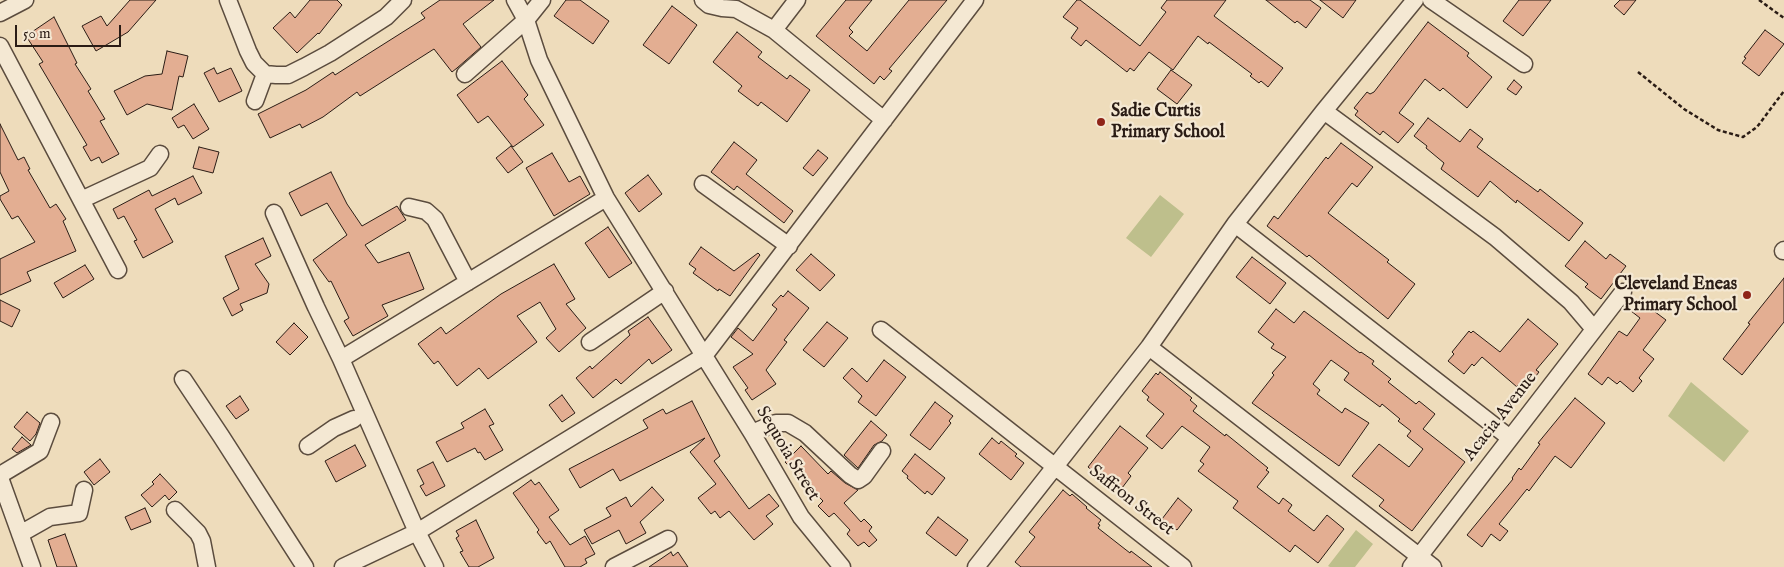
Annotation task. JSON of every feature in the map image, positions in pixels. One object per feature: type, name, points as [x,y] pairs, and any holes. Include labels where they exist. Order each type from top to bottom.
[{"type":"street","points":[[0,13],[25,0]]},
{"type":"street","points":[[228,0],[254,63],[265,74],[276,76],[288,75],[322,58],[386,17],[403,0]]},
{"type":"street","name":"Sequoia Street","points":[[516,0],[526,20],[539,60],[606,198],[752,433],[801,518],[842,567]]},
{"type":"street","points":[[465,74],[526,20],[542,0]]},
{"type":"street","points":[[702,0],[709,5],[736,9],[774,30],[884,120]]},
{"type":"street","points":[[774,30],[797,0]]},
{"type":"street","points":[[343,567],[417,532],[704,356],[975,0]]},
{"type":"street","points":[[976,567],[1149,347],[1235,224],[1324,111],[1416,0]]},
{"type":"street","points":[[1431,0],[1524,64]]},
{"type":"street","points":[[0,46],[118,270]]},
{"type":"street","points":[[255,101],[265,74]]},
{"type":"street","points":[[1324,111],[1495,237],[1571,302],[1594,329]]},
{"type":"street","points":[[81,200],[150,168],[160,154]]},
{"type":"street","points":[[703,184],[789,246]]},
{"type":"street","points":[[341,359],[606,198]]},
{"type":"street","points":[[409,207],[426,211],[435,219],[468,282]]},
{"type":"street","points":[[274,213],[434,567]]},
{"type":"street","points":[[1235,224],[1510,438]]},
{"type":"street","points":[[590,342],[665,291]]},
{"type":"street","name":"Acacia Avenue","points":[[1416,562],[1623,292]]},
{"type":"street","name":"Saffron Street","points":[[881,330],[1183,567]]},
{"type":"street","points":[[1149,347],[1416,562],[1433,567]]},
{"type":"street","points":[[183,379],[222,436],[305,567]]},
{"type":"street","points":[[308,446],[334,428],[354,420]]},
{"type":"street","points":[[32,567],[0,476],[40,451],[51,422]]},
{"type":"street","points":[[752,433],[776,423],[788,423],[805,433],[850,475],[858,480],[864,476],[882,451]]},
{"type":"street","points":[[20,534],[50,517],[79,513],[84,490]]},
{"type":"street","points":[[175,510],[198,533],[202,541],[207,567]]},
{"type":"street","points":[[614,567],[668,538]]},
{"type":"path","points":[[1759,0],[1784,18]]},
{"type":"path","points":[[1638,72],[1684,109],[1718,130],[1743,137],[1757,127],[1784,91]]},
{"type":"green space","points":[[1160,195],[1184,214],[1151,257],[1126,238]]},
{"type":"green space","points":[[1691,382],[1749,431],[1724,462],[1668,416]]},
{"type":"green space","points":[[1356,530],[1373,544],[1355,567],[1328,566]]},
{"type":"building","points":[[130,0],[156,0],[128,32],[96,51],[82,26],[101,16],[107,26]]},
{"type":"building","points":[[310,0],[337,0],[342,5],[319,34],[297,53],[273,28],[290,12],[295,18]]},
{"type":"building","points":[[440,0],[494,0],[463,24],[481,47],[457,68],[452,72],[434,49],[360,96],[357,92],[323,117],[302,128],[300,124],[270,138],[258,114],[306,90],[333,72],[335,75],[425,18],[421,13]]},
{"type":"building","points":[[566,0],[580,0],[609,21],[593,44],[554,16]]},
{"type":"building","points":[[846,0],[872,0],[849,28],[853,32],[849,36],[867,51],[909,0],[947,0],[889,69],[892,71],[884,80],[880,76],[874,84],[816,36]]},
{"type":"building","points":[[1077,0],[1080,0],[1140,46],[1166,12],[1161,8],[1167,0],[1226,0],[1214,16],[1283,68],[1268,87],[1261,81],[1259,83],[1250,76],[1252,74],[1198,36],[1173,70],[1149,52],[1134,71],[1130,68],[1127,72],[1086,40],[1081,46],[1071,38],[1078,28],[1063,17]]},
{"type":"building","points":[[1266,0],[1310,0],[1321,8],[1306,28],[1297,21],[1295,23]]},
{"type":"building","points":[[1320,0],[1356,0],[1343,18]]},
{"type":"building","points":[[1519,0],[1551,0],[1523,36],[1503,21]]},
{"type":"building","points":[[1620,0],[1636,0],[1624,15],[1614,6]]},
{"type":"building","points":[[672,6],[697,25],[669,64],[643,45]]},
{"type":"building","points":[[54,17],[77,63],[75,64],[91,89],[88,91],[105,119],[100,121],[119,154],[102,163],[99,157],[91,161],[83,147],[87,145],[39,64],[43,62],[26,36]]},
{"type":"building","points":[[1428,22],[1469,53],[1467,56],[1492,77],[1467,108],[1443,88],[1440,91],[1425,79],[1399,113],[1414,124],[1398,143],[1383,131],[1380,135],[1355,115],[1358,111],[1354,108],[1367,92],[1370,94],[1374,92]]},
{"type":"building","points":[[1765,30],[1784,44],[1759,76],[1742,63],[1746,58],[1744,57]]},
{"type":"building","points":[[737,32],[762,52],[758,57],[787,79],[790,75],[810,90],[787,122],[761,102],[758,106],[738,91],[742,86],[713,62]]},
{"type":"building","points":[[167,51],[188,56],[183,77],[179,76],[172,110],[147,104],[127,115],[114,91],[145,76],[162,74]]},
{"type":"building","points":[[502,61],[528,95],[524,99],[544,125],[513,147],[488,116],[478,123],[457,95]]},
{"type":"building","points":[[214,68],[217,74],[231,68],[242,91],[219,102],[204,73]]},
{"type":"building","points":[[1171,70],[1192,85],[1177,104],[1157,89]]},
{"type":"building","points":[[1514,80],[1522,87],[1516,95],[1507,89]]},
{"type":"building","points":[[194,104],[209,129],[193,139],[184,125],[178,128],[172,118]]},
{"type":"building","points":[[1428,118],[1460,142],[1470,129],[1483,139],[1477,147],[1538,192],[1540,189],[1583,223],[1569,241],[1517,200],[1516,203],[1490,181],[1478,197],[1441,169],[1444,163],[1414,136]]},
{"type":"building","points":[[0,124],[18,160],[24,157],[30,169],[28,170],[50,208],[56,204],[66,219],[63,221],[76,251],[27,272],[31,281],[0,295],[0,259],[35,242],[18,216],[12,219],[0,199],[0,196],[9,191],[0,172]]},
{"type":"building","points":[[734,142],[757,160],[746,174],[793,211],[784,223],[737,186],[734,190],[711,172]]},
{"type":"building","points":[[1341,143],[1373,167],[1357,187],[1352,183],[1328,213],[1389,260],[1387,262],[1415,284],[1388,319],[1309,255],[1307,257],[1267,226],[1274,216],[1278,219],[1326,157],[1328,159]]},
{"type":"building","points":[[511,146],[523,162],[508,173],[496,158]]},
{"type":"building","points":[[199,147],[219,152],[213,173],[193,168]]},
{"type":"building","points":[[818,150],[828,158],[813,176],[803,168]]},
{"type":"building","points":[[552,153],[569,182],[580,176],[590,194],[554,216],[526,168]]},
{"type":"building","points":[[331,172],[347,204],[362,226],[397,206],[406,220],[365,245],[378,263],[409,252],[424,289],[382,305],[388,316],[353,336],[344,321],[349,318],[331,281],[329,282],[313,260],[347,235],[327,203],[301,216],[289,193]]},
{"type":"building","points":[[648,175],[662,194],[639,212],[625,193]]},
{"type":"building","points":[[193,176],[202,193],[178,205],[175,198],[155,209],[173,242],[143,258],[134,241],[137,240],[124,216],[118,219],[113,209],[149,190],[152,196]]},
{"type":"building","points":[[608,227],[632,263],[609,278],[585,243]]},
{"type":"building","points":[[263,238],[271,256],[255,264],[269,284],[267,293],[240,304],[243,310],[232,316],[223,298],[239,289],[225,256]]},
{"type":"building","points":[[1585,241],[1606,259],[1610,254],[1626,266],[1601,299],[1585,287],[1588,284],[1565,266]]},
{"type":"building","points":[[701,247],[734,271],[758,253],[760,255],[730,296],[719,289],[718,291],[693,273],[696,269],[689,264]]},
{"type":"building","points":[[811,254],[835,275],[820,291],[796,270]]},
{"type":"building","points":[[1252,257],[1286,283],[1270,304],[1236,277]]},
{"type":"building","points":[[554,264],[575,299],[566,304],[586,328],[559,352],[546,338],[556,329],[540,302],[517,316],[537,342],[488,379],[479,368],[457,386],[438,361],[434,364],[418,344],[441,327],[446,334],[501,294]]},
{"type":"building","points":[[85,265],[94,279],[63,298],[54,283]]},
{"type":"building","points":[[1784,278],[1784,322],[1742,375],[1723,359],[1750,324],[1748,323]]},
{"type":"building","points":[[788,291],[809,308],[784,340],[787,342],[766,370],[776,384],[752,400],[745,390],[748,388],[733,367],[753,354],[731,337],[738,328],[753,341],[777,309],[772,305],[781,295],[783,297]]},
{"type":"building","points":[[0,300],[20,310],[12,327],[0,321]]},
{"type":"building","points":[[1639,300],[1666,320],[1643,350],[1654,359],[1639,378],[1642,381],[1633,392],[1620,381],[1617,384],[1608,377],[1602,385],[1588,374],[1619,331],[1627,336],[1640,318],[1631,311]]},
{"type":"building","points":[[1276,309],[1294,323],[1304,311],[1360,353],[1374,361],[1372,364],[1391,379],[1388,382],[1416,404],[1419,401],[1435,414],[1423,429],[1465,462],[1412,531],[1379,506],[1384,500],[1352,476],[1379,444],[1409,467],[1423,449],[1407,436],[1411,431],[1398,421],[1400,419],[1382,404],[1380,407],[1344,380],[1349,373],[1331,360],[1313,384],[1320,390],[1317,394],[1342,413],[1345,408],[1369,423],[1339,466],[1252,403],[1274,375],[1272,373],[1286,357],[1271,348],[1274,344],[1258,332]]},
{"type":"building","points":[[648,317],[672,350],[652,364],[649,359],[621,384],[616,379],[593,398],[576,378],[590,366],[592,369],[630,335],[628,331]]},
{"type":"building","points":[[1528,319],[1558,344],[1536,370],[1539,372],[1525,390],[1518,385],[1517,387],[1482,357],[1474,366],[1472,364],[1464,374],[1448,361],[1454,354],[1452,352],[1469,331],[1471,333],[1473,331],[1500,352]]},
{"type":"building","points":[[827,322],[848,338],[824,367],[803,350]]},
{"type":"building","points":[[294,323],[308,337],[290,355],[276,342]]},
{"type":"building","points":[[884,360],[906,377],[876,416],[858,402],[862,396],[843,378],[852,368],[867,382]]},
{"type":"building","points":[[1160,372],[1192,398],[1190,400],[1197,406],[1193,411],[1225,436],[1226,434],[1268,468],[1266,470],[1269,472],[1257,487],[1279,504],[1283,498],[1292,505],[1288,511],[1314,531],[1327,515],[1344,529],[1318,563],[1295,545],[1290,552],[1233,508],[1238,501],[1198,471],[1204,464],[1200,461],[1210,447],[1182,426],[1162,449],[1146,436],[1164,414],[1147,400],[1149,397],[1142,391],[1156,373],[1158,375]]},
{"type":"building","points":[[562,395],[575,413],[562,422],[549,405]]},
{"type":"building","points":[[240,396],[249,410],[236,419],[226,406]]},
{"type":"building","points":[[1575,398],[1605,423],[1571,468],[1555,456],[1529,491],[1527,489],[1499,524],[1508,531],[1500,541],[1491,534],[1482,547],[1467,535],[1513,479],[1519,468],[1521,470],[1540,444],[1538,443]]},
{"type":"building","points":[[692,401],[720,456],[714,461],[749,509],[769,494],[779,506],[766,516],[773,524],[754,540],[729,511],[720,518],[715,511],[711,514],[698,498],[716,484],[690,452],[705,438],[620,481],[613,469],[580,488],[569,469],[648,428],[643,420],[663,409],[666,414]]},
{"type":"building","points":[[935,402],[953,416],[949,421],[951,423],[930,450],[910,435]]},
{"type":"building","points":[[485,409],[494,424],[489,426],[503,450],[485,460],[475,448],[447,462],[436,442],[464,428],[461,423]]},
{"type":"building","points":[[27,412],[40,423],[36,434],[30,441],[14,427]]},
{"type":"building","points":[[871,421],[887,435],[882,441],[874,445],[858,468],[844,455]]},
{"type":"building","points":[[1120,426],[1148,448],[1128,473],[1131,476],[1119,492],[1107,482],[1105,484],[1088,467]]},
{"type":"building","points":[[22,437],[31,445],[17,453],[12,449]]},
{"type":"building","points":[[992,438],[999,444],[1001,441],[1017,454],[1015,456],[1024,463],[1011,480],[979,454]]},
{"type":"building","points":[[355,445],[366,466],[336,482],[325,461]]},
{"type":"building","points":[[801,446],[828,474],[831,471],[845,483],[858,490],[844,503],[861,522],[864,519],[872,527],[869,531],[877,540],[869,547],[864,542],[858,546],[847,534],[850,530],[834,513],[829,517],[818,506],[823,501],[785,462]]},
{"type":"building","points":[[915,454],[945,478],[932,495],[927,491],[925,494],[902,471]]},
{"type":"building","points":[[100,459],[110,472],[94,485],[84,472]]},
{"type":"building","points":[[433,462],[445,486],[426,496],[420,486],[424,484],[417,470]]},
{"type":"building","points":[[160,474],[177,492],[169,500],[165,495],[152,507],[141,495],[154,484],[152,482]]},
{"type":"building","points":[[531,480],[535,485],[539,482],[559,510],[549,517],[570,545],[585,536],[595,554],[585,559],[587,563],[580,567],[565,567],[550,541],[546,544],[537,532],[539,530],[513,493]]},
{"type":"building","points":[[652,487],[664,500],[640,522],[646,533],[626,544],[619,530],[592,544],[584,530],[611,516],[606,508],[626,497],[631,507]]},
{"type":"building","points":[[1063,490],[1070,496],[1072,494],[1101,520],[1098,528],[1130,553],[1131,551],[1152,567],[1021,567],[1015,562],[1035,537],[1029,532]]},
{"type":"building","points":[[1178,498],[1192,510],[1177,530],[1162,519]]},
{"type":"building","points":[[145,508],[151,522],[131,530],[125,517]]},
{"type":"building","points":[[938,517],[968,540],[956,556],[926,533]]},
{"type":"building","points":[[476,520],[494,558],[478,567],[469,567],[460,552],[463,551],[456,538],[459,536],[456,531]]},
{"type":"building","points":[[65,534],[77,567],[57,567],[48,540]]},
{"type":"building","points":[[671,552],[673,556],[678,552],[688,567],[649,567]]},
{"type":"place","name":"Sadie Curtis Primary School","points":[[1101,122]]},
{"type":"place","name":"Cleveland Eneas Primary School","points":[[1747,295]]}]
